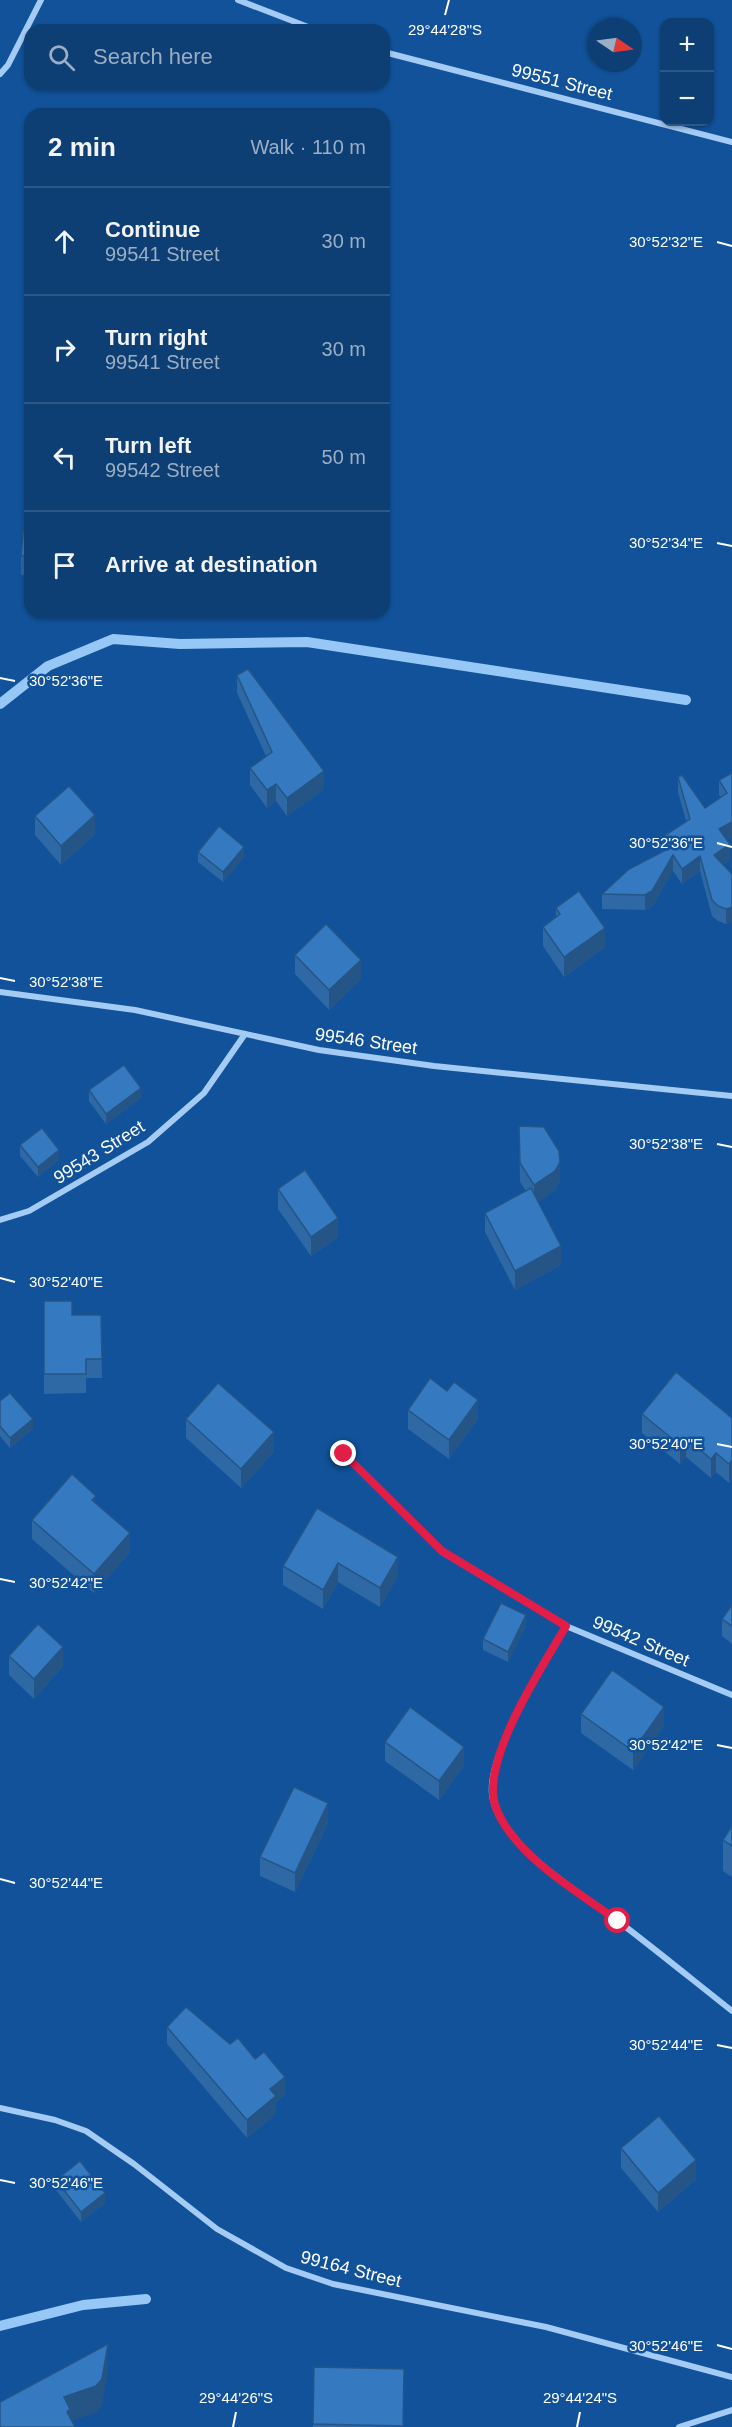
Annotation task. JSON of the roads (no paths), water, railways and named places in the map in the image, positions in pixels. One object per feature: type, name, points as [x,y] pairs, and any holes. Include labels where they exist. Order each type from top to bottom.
[{"type":"street","points":[[29,24],[41,0]]},
{"type":"street","points":[[238,0],[300,24]]},
{"type":"street","points":[[0,74],[8,65],[24,33]]},
{"type":"street","name":"99551 Street","points":[[390,54],[732,142]]},
{"type":"street","name":"99546 Street","points":[[0,992],[135,1010],[319,1050],[434,1066],[732,1096]]},
{"type":"street","name":"99543 Street","points":[[0,1220],[29,1211],[148,1142],[204,1093],[245,1034]]},
{"type":"street","name":"99542 Street","points":[[344,1454],[442,1551],[566,1626],[732,1695]]},
{"type":"street","points":[[566,1626],[517,1712],[494,1768],[492,1795],[501,1819],[539,1864],[618,1921],[732,2011]]},
{"type":"street","name":"99164 Street","points":[[0,2108],[55,2120],[86,2131],[134,2164],[217,2229],[286,2268],[333,2284],[546,2327],[732,2377]]},
{"type":"street","points":[[679,2427],[732,2410]]},
{"type":"waterway","points":[[0,704],[48,666],[113,639],[180,644],[307,642],[686,700]]},
{"type":"waterway","points":[[0,2326],[83,2305],[146,2299]]}]
